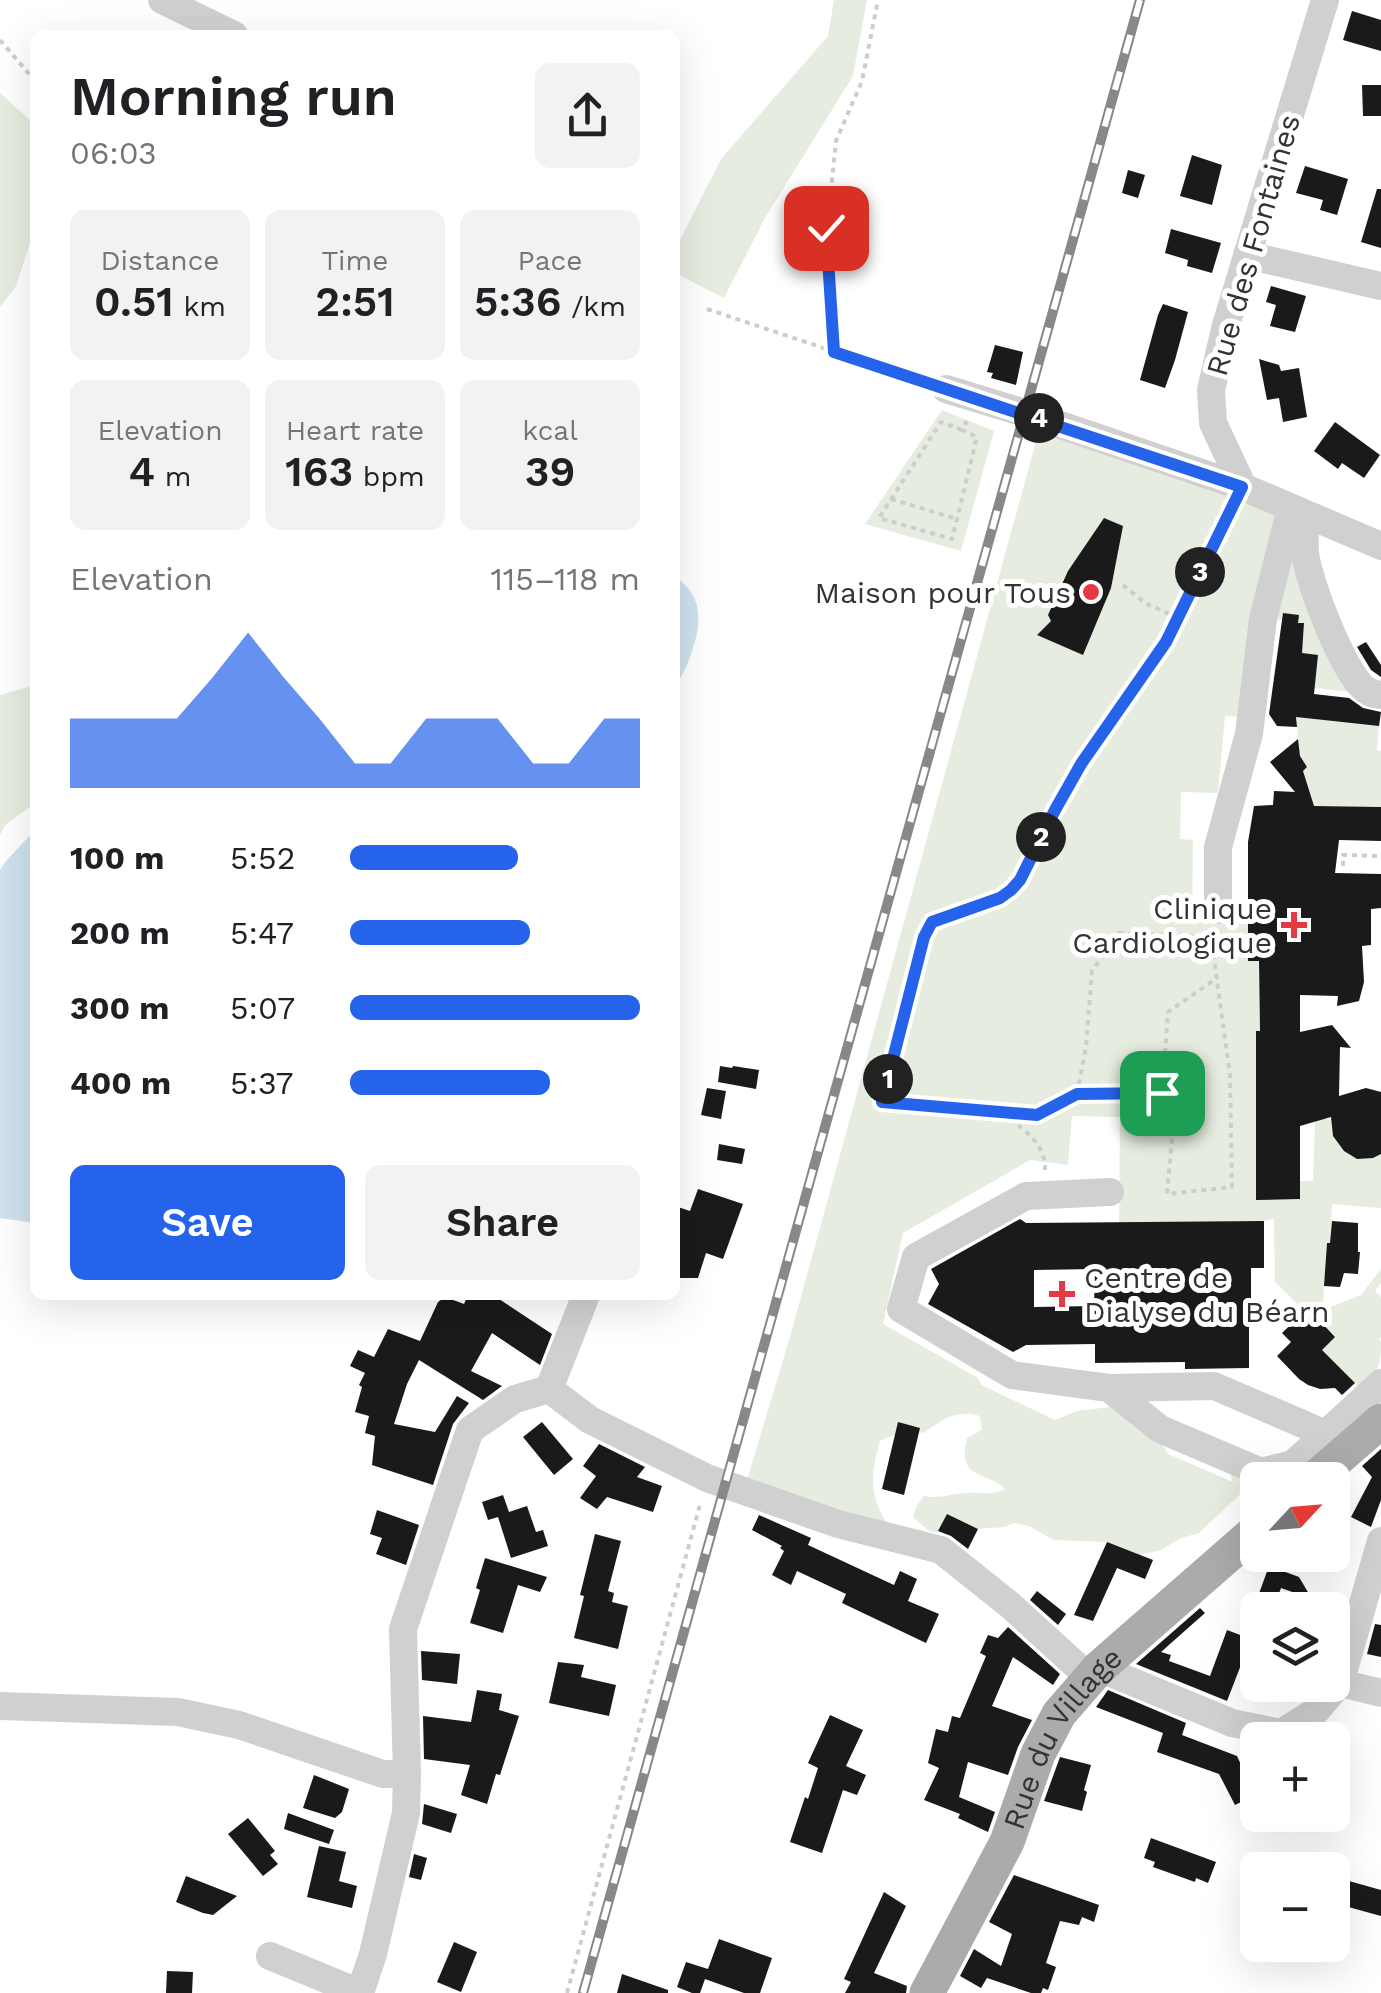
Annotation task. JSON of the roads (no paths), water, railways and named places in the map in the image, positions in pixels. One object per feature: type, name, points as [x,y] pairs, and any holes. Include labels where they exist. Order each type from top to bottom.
[{"type":"main road","points":[[1334,1462],[1381,1421]]},
{"type":"main road","name":"Rue du Village","points":[[927,1993],[1007,1842],[1038,1754],[1060,1714],[1094,1673],[1240,1545]]},
{"type":"street","points":[[162,0],[224,30]]},
{"type":"street","name":"Rue des Fontaines","points":[[1242,487],[1213,423],[1211,390],[1226,325],[1326,0]]},
{"type":"street","points":[[1248,255],[1381,286]]},
{"type":"street","points":[[946,389],[1242,487],[1381,546]]},
{"type":"street","points":[[1298,511],[1320,604],[1338,647],[1362,686],[1381,695]]},
{"type":"street","points":[[1218,910],[1218,847],[1249,734],[1263,619],[1298,511]]},
{"type":"street","points":[[1110,1192],[1026,1196],[916,1258],[901,1308],[1012,1375],[1109,1388],[1214,1386],[1326,1434]]},
{"type":"street","points":[[548,1390],[584,1300]]},
{"type":"street","points":[[1109,1388],[1160,1429],[1261,1472],[1293,1464],[1381,1383]]},
{"type":"street","points":[[548,1390],[590,1420],[707,1478],[838,1524],[941,1550],[1094,1673],[1232,1723],[1281,1734],[1323,1702]]},
{"type":"street","points":[[270,1956],[360,1993],[406,1813],[403,1629],[470,1430],[515,1399],[548,1390]]},
{"type":"street","points":[[1350,1648],[1381,1541]]},
{"type":"street","points":[[1350,1685],[1381,1693]]},
{"type":"street","points":[[0,1706],[178,1712],[239,1725],[383,1774],[407,1774]]},
{"type":"water","points":[[680,581],[692,594],[698,613],[694,646],[680,679]]},
{"type":"water","points":[[30,835],[30,1222],[0,1218],[0,870]]},
{"type":"railway","points":[[583,1993],[1140,0]]},
{"type":"place","name":"Maison pour Tous","points":[[1091,592]]},
{"type":"place","name":"Clinique Cardiologique","points":[[1294,925]]},
{"type":"place","name":"Centre de Dialyse du Béarn","points":[[1062,1294]]}]
